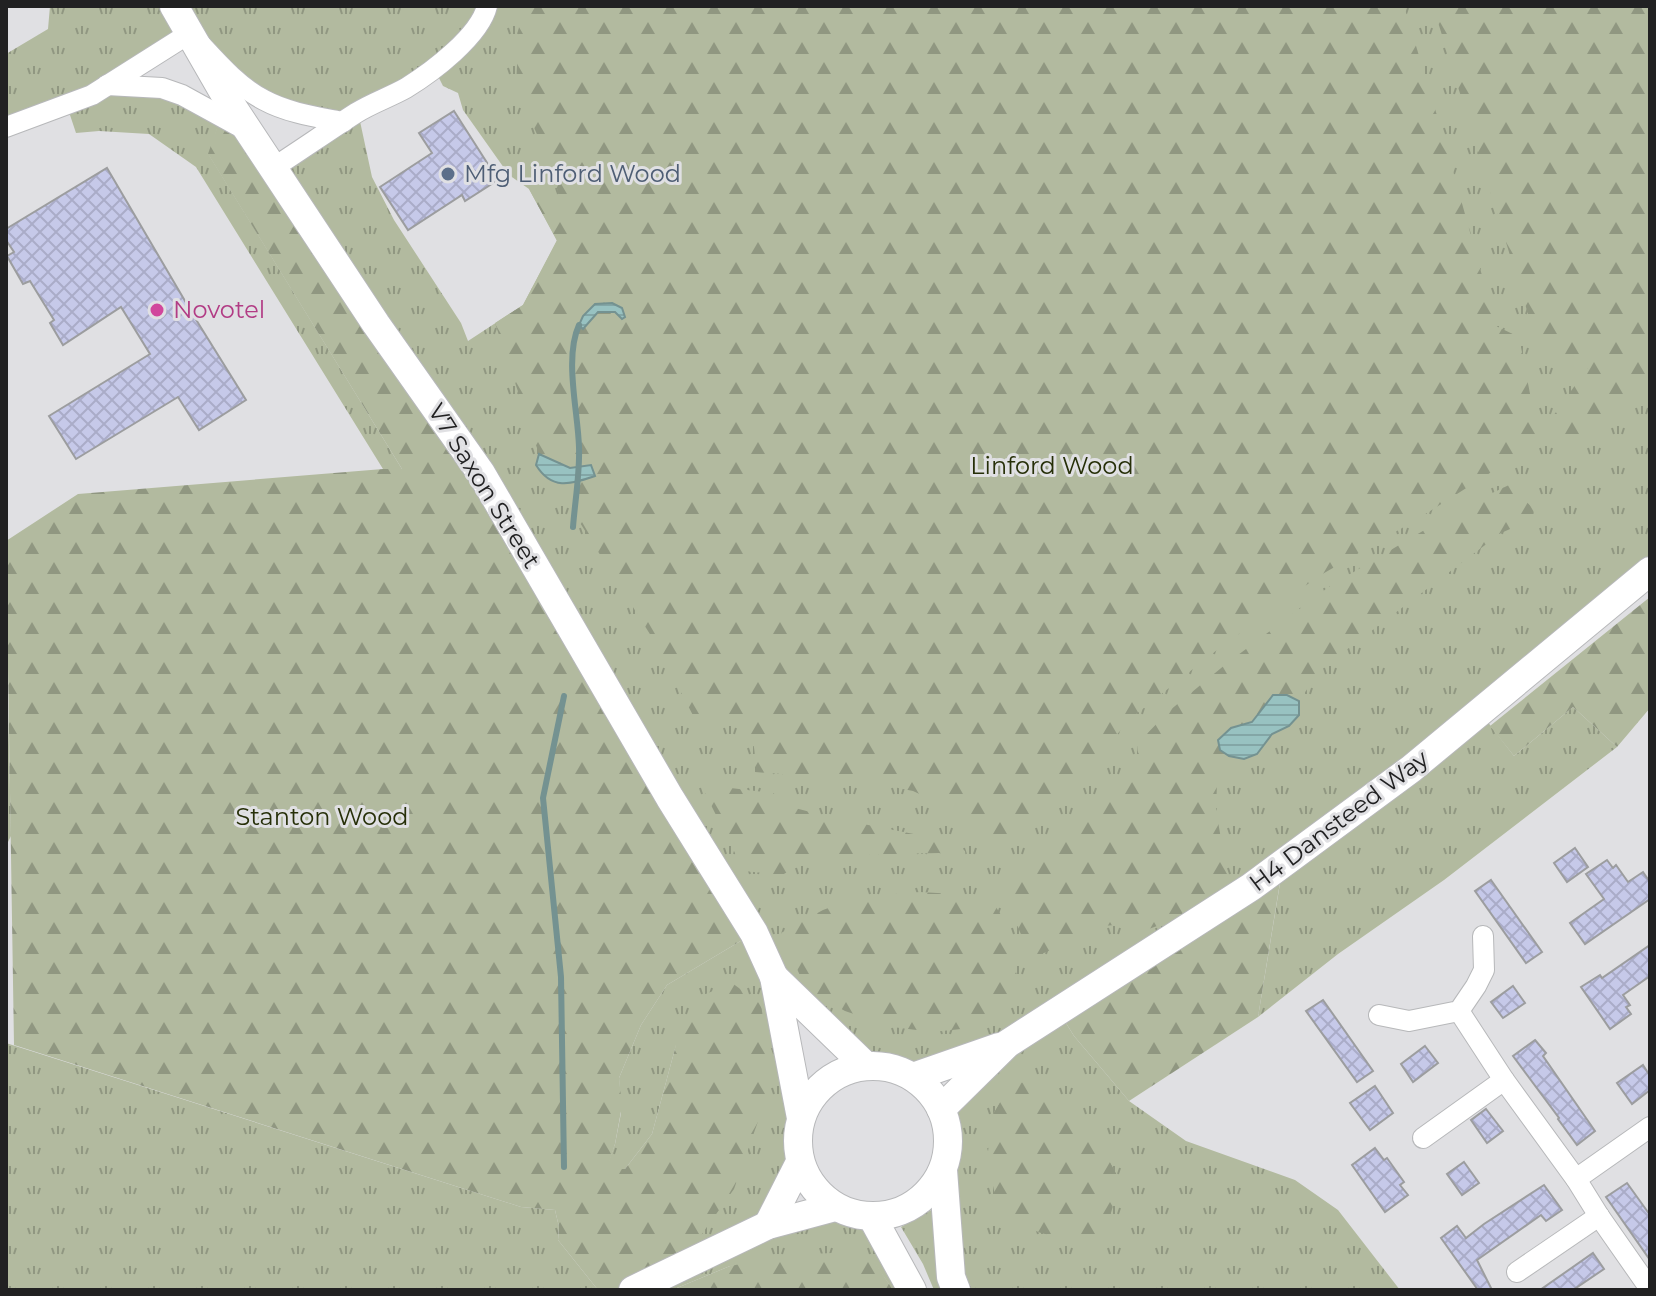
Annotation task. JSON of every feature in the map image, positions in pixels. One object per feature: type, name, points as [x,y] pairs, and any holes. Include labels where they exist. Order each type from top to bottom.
[{"type":"street","name":"V7 Saxon Street","points":[[174,6],[228,100],[376,324],[481,473],[670,798],[736,902],[774,977],[801,1118]]},
{"type":"street","points":[[273,168],[358,112],[407,87],[454,52],[472,35],[487,6]]},
{"type":"street","points":[[6,127],[92,95],[190,33],[234,79],[265,101],[304,114],[343,122]]},
{"type":"street","points":[[107,85],[162,88],[182,95],[251,134]]},
{"type":"street","name":"H4 Dansteed Way","points":[[941,1109],[1017,1038],[1251,887],[1411,769],[1650,571]]},
{"type":"street","points":[[1379,1015],[1409,1021],[1459,1011],[1484,970],[1483,936]]},
{"type":"street","name":"V7 Saxon Street","points":[[774,977],[866,1066]]},
{"type":"street","points":[[1459,1011],[1650,1289]]},
{"type":"street","name":"H4 Dansteed Way","points":[[913,1077],[1017,1038]]},
{"type":"street","points":[[866,1066],[889,1067],[913,1077],[929,1090],[947,1126],[948,1150],[943,1170],[931,1190],[914,1204],[894,1214],[872,1217],[835,1207],[814,1188],[800,1162],[797,1142],[801,1118],[811,1098],[826,1082],[845,1071],[866,1066]]},
{"type":"street","points":[[1423,1138],[1504,1080]]},
{"type":"street","points":[[1576,1179],[1650,1127]]},
{"type":"street","points":[[768,1225],[800,1162]]},
{"type":"street","points":[[943,1170],[951,1277],[956,1290]]},
{"type":"street","points":[[633,1290],[768,1225],[835,1207]]},
{"type":"street","points":[[1517,1272],[1599,1216]]},
{"type":"street","points":[[872,1217],[912,1290]]},
{"type":"green space","name":"Linford Wood","points":[[50,6],[1650,6],[1650,571],[1480,712],[1514,756],[1573,707],[1617,747],[1258,1017],[1283,865],[1061,1015],[1074,1036],[1129,1101],[1186,1141],[1295,1180],[1338,1210],[1400,1290],[956,1290],[943,1170],[948,1150],[947,1126],[941,1109],[1005,1046],[913,1077],[889,1067],[866,1066],[775,978],[801,1118],[798,1142],[800,1162],[768,1224],[835,1207],[872,1217],[912,1290],[893,1290],[873,1261],[730,1266],[672,1290],[633,1290],[676,1045],[652,1134],[625,1169],[606,1169],[621,1113],[619,1078],[641,1025],[667,985],[754,933],[273,168],[342,122],[265,101],[190,33],[109,85],[162,88],[221,116],[209,155],[402,469],[383,469],[196,167],[149,134],[76,133],[67,106],[6,127],[6,54],[48,29]],"holes":[[[434,68],[443,86],[458,93],[463,110],[509,175],[529,189],[557,240],[523,305],[468,341],[461,323],[394,220],[372,177],[358,112]]]},
{"type":"green space","name":"Linford Wood","points":[[513,6],[1404,6],[1496,326],[1519,337],[1538,435],[1523,452],[1416,520],[1319,576],[1222,646],[1135,715],[997,851],[960,813],[913,791],[859,780],[755,772],[753,742],[745,729],[732,722],[696,721],[653,639],[555,483],[573,484],[590,465],[570,468],[539,454],[495,323],[523,305],[557,241],[529,189],[560,200],[552,169],[516,86],[519,26]]},
{"type":"green space","points":[[1433,6],[1650,6],[1650,388],[1561,450],[1551,419],[1591,363],[1538,346]]},
{"type":"green space","name":"Stanton Wood","points":[[221,116],[251,134],[754,933],[667,985],[641,1025],[619,1078],[622,1106],[607,1169],[625,1169],[652,1134],[676,1045],[701,996],[732,983],[761,1004],[772,1082],[734,1189],[677,1269],[633,1290],[598,1290],[558,1240],[555,1210],[521,1207],[14,1045],[6,541],[78,494],[402,469],[208,154]]},
{"type":"green space","points":[[1509,485],[1534,509],[1533,519],[1501,533],[1321,669],[1299,701],[1287,695],[1252,722],[1231,728],[1220,750],[1229,756],[1217,783],[1216,810],[1229,885],[1174,920],[1143,931],[1126,924],[1103,926],[1033,958],[1015,920],[1005,880],[1030,856],[1054,842],[1073,821],[1135,780],[1139,768],[1137,744],[1169,711],[1330,586],[1465,506]]},
{"type":"green space","points":[[1650,597],[1650,708],[1617,747],[1573,707],[1514,756],[1490,726]]},
{"type":"green space","points":[[6,610],[11,836],[6,846]]},
{"type":"green space","points":[[694,771],[714,786],[773,793],[795,808],[954,842],[965,851],[966,859],[939,853],[849,855],[811,859],[782,875],[744,871]]},
{"type":"green space","points":[[1283,864],[1258,1017],[1129,1101],[1074,1036],[1061,1015]]},
{"type":"green space","points":[[920,892],[989,896],[1001,915],[1024,996],[989,1026],[933,1032],[892,1027],[845,1011],[806,989],[781,933],[823,910],[858,897]]},
{"type":"green space","points":[[6,1043],[521,1207],[555,1210],[558,1240],[598,1290],[6,1290]]},
{"type":"green space","points":[[1012,1082],[1035,1083],[1057,1089],[1067,1112],[1098,1139],[1120,1181],[1101,1248],[1041,1233],[1000,1217],[987,1159],[993,1114]]},
{"type":"green space","points":[[933,1209],[946,1290],[934,1290],[901,1227]]},
{"type":"green space","points":[[832,1253],[874,1261],[893,1290],[672,1290],[730,1266],[789,1255]]},
{"type":"water","points":[[612,303],[622,308],[625,317],[622,319],[615,312],[598,312],[583,329],[579,325],[595,304]]},
{"type":"water","points":[[539,454],[570,468],[591,465],[595,476],[570,483],[555,482],[536,465]]},
{"type":"water","points":[[1273,695],[1287,695],[1299,701],[1299,715],[1289,726],[1272,734],[1257,754],[1244,759],[1229,756],[1220,750],[1218,740],[1231,728],[1252,722]]},
{"type":"building","name":"Mfg Linford Wood","points":[[454,111],[498,180],[465,201],[462,195],[408,230],[380,187],[432,153],[419,133]]},
{"type":"building","name":"Novotel","points":[[107,168],[246,400],[199,430],[178,397],[76,459],[49,416],[150,354],[121,307],[63,345],[50,323],[54,320],[30,281],[23,284],[7,256],[14,252],[6,240],[6,229]]},
{"type":"building","points":[[1575,848],[1588,867],[1567,882],[1554,863]]},
{"type":"building","points":[[1607,860],[1613,868],[1616,865],[1628,882],[1643,872],[1650,882],[1650,899],[1585,944],[1570,923],[1604,899],[1586,874]]},
{"type":"building","points":[[1491,880],[1542,952],[1526,963],[1475,891]]},
{"type":"building","points":[[1650,945],[1650,976],[1623,995],[1630,1005],[1626,1007],[1631,1014],[1610,1029],[1581,987],[1600,975],[1602,978]]},
{"type":"building","points":[[1513,986],[1525,1003],[1503,1018],[1491,1002]]},
{"type":"building","points":[[1323,1000],[1373,1071],[1357,1082],[1306,1011]]},
{"type":"building","points":[[1535,1040],[1595,1131],[1577,1145],[1513,1056]]},
{"type":"building","points":[[1425,1046],[1438,1063],[1413,1082],[1401,1064]]},
{"type":"building","points":[[1643,1065],[1650,1076],[1650,1090],[1632,1104],[1617,1083]]},
{"type":"building","points":[[1375,1086],[1393,1113],[1370,1130],[1350,1103]]},
{"type":"building","points":[[1486,1109],[1503,1131],[1487,1143],[1471,1120]]},
{"type":"building","points":[[1375,1148],[1384,1160],[1387,1158],[1404,1182],[1400,1185],[1408,1195],[1385,1212],[1352,1165]]},
{"type":"building","points":[[1464,1162],[1479,1183],[1462,1195],[1447,1174]]},
{"type":"building","points":[[1627,1183],[1650,1215],[1650,1260],[1606,1197]]},
{"type":"building","points":[[1544,1185],[1562,1210],[1546,1221],[1541,1215],[1477,1260],[1492,1290],[1478,1290],[1441,1238],[1457,1226],[1466,1238]]},
{"type":"building","points":[[1593,1253],[1604,1269],[1573,1290],[1540,1290]]},
{"type":"waterway","points":[[573,527],[579,457],[572,369],[579,325]]},
{"type":"waterway","points":[[564,696],[543,798],[561,977],[564,1167]]},
{"type":"place","name":"Mfg Linford Wood","points":[[448,174]]},
{"type":"place","name":"Novotel","points":[[157,310]]}]
